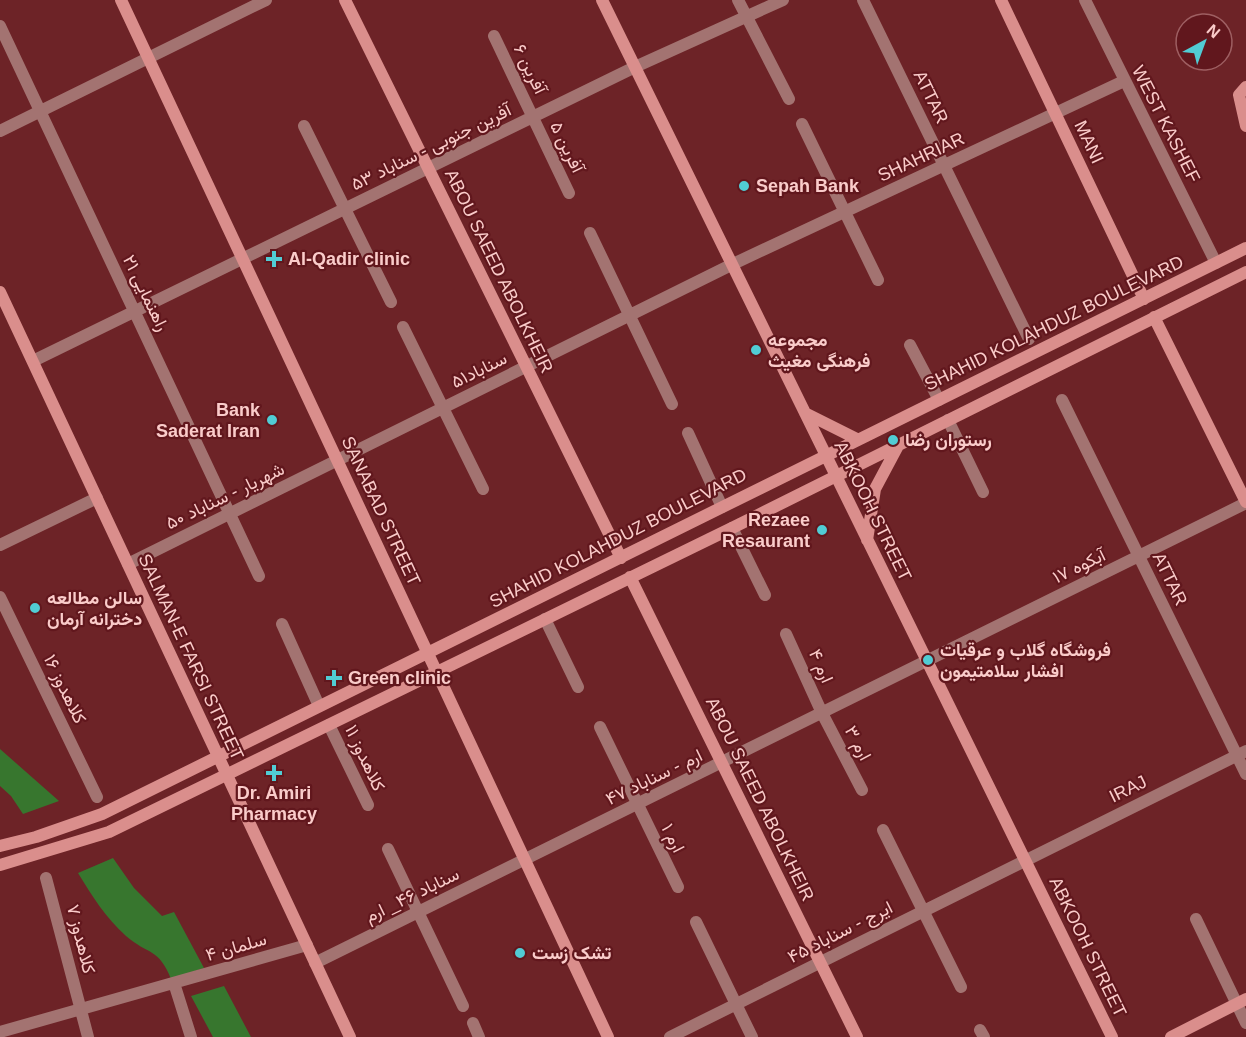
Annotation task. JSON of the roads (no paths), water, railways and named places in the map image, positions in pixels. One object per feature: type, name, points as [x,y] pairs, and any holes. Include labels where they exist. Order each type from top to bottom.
[{"type":"main road","name":"SANABAD STREET","points":[[121,0],[608,1037]]},
{"type":"main road","name":"ABOU SAEED ABOLKHEIR","points":[[345,0],[621,558]]},
{"type":"main road","name":"ABKOOH STREET","points":[[602,0],[1113,1037]]},
{"type":"main road","name":"MANI","points":[[1001,0],[1144,299]]},
{"type":"main road","points":[[1242,91],[1246,126]]},
{"type":"main road","name":"SHAHID KOLAHDUZ BOULEVARD","points":[[0,846],[36,837],[102,814],[621,558],[825,454],[1246,248]]},
{"type":"main road","name":"SHAHID KOLAHDUZ BOULEVARD","points":[[0,865],[109,832],[330,725],[436,670],[732,528],[1246,272]]},
{"type":"main road","name":"SALMAN-E FARSI STREET","points":[[0,292],[5,316],[33,361],[350,1037]]},
{"type":"main road","points":[[1154,317],[1246,503]]},
{"type":"main road","points":[[805,413],[857,439]]},
{"type":"main road","points":[[867,540],[875,489],[899,444]]},
{"type":"main road","name":"ABOU SAEED ABOLKHEIR","points":[[630,577],[857,1037]]},
{"type":"main road","points":[[1171,1037],[1241,1002]]},
{"type":"street","points":[[0,131],[266,0]]},
{"type":"street","points":[[738,0],[789,99]]},
{"type":"street","name":"آفرین جنوبی - سناباد ۵۳","points":[[33,361],[635,67],[783,0]]},
{"type":"street","name":"ATTAR","points":[[863,0],[1029,339]]},
{"type":"street","name":"WEST KASHEF","points":[[1085,0],[1216,263]]},
{"type":"street","name":"راهنمایی ۲۱","points":[[0,26],[259,576]]},
{"type":"street","name":"آفرین ۶","points":[[494,36],[533,117]]},
{"type":"street","name":"SHAHRIAR","points":[[733,264],[1124,81]]},
{"type":"street","name":"آفرین ۵","points":[[533,117],[569,193]]},
{"type":"street","points":[[802,124],[878,280]]},
{"type":"street","points":[[304,126],[391,302]]},
{"type":"street","points":[[590,233],[672,404]]},
{"type":"street","name":"سناباد۵۱","points":[[337,460],[733,264]]},
{"type":"street","points":[[403,327],[483,489]]},
{"type":"street","points":[[910,345],[939,400]]},
{"type":"street","name":"ATTAR","points":[[1062,400],[1139,556],[1241,753],[1246,774]]},
{"type":"street","points":[[948,420],[983,492]]},
{"type":"street","points":[[688,433],[722,507]]},
{"type":"street","name":"شهریار - سناباد ۵۰","points":[[128,564],[337,460]]},
{"type":"street","points":[[0,545],[97,498]]},
{"type":"street","name":"آبکوه ۱۷","points":[[927,661],[1246,503]]},
{"type":"street","points":[[732,528],[765,595]]},
{"type":"street","name":"کلاهدوز ۱۶","points":[[0,597],[97,796]]},
{"type":"street","points":[[545,618],[578,687]]},
{"type":"street","points":[[282,624],[319,706]]},
{"type":"street","name":"ارم ۴","points":[[786,634],[822,713]]},
{"type":"street","name":"ارم - سناباد ۴۷","points":[[525,859],[927,661]]},
{"type":"street","name":"ارم ۳","points":[[822,713],[862,789]]},
{"type":"street","name":"کلاهدوز ۱۱","points":[[330,725],[368,806]]},
{"type":"street","name":"ارم ۱","points":[[600,727],[636,806],[678,887]]},
{"type":"street","name":"IRAJ","points":[[1025,860],[1241,753]]},
{"type":"street","points":[[884,830],[961,987]]},
{"type":"street","points":[[388,849],[463,1006]]},
{"type":"street","name":"سناباد ۴۶_ ارم","points":[[315,963],[525,859]]},
{"type":"street","name":"ایرج - سناباد ۴۵","points":[[670,1037],[1025,860]]},
{"type":"street","name":"کلاهدوز ۷","points":[[46,878],[88,1037]]},
{"type":"street","points":[[1196,919],[1241,1002],[1246,1023]]},
{"type":"street","points":[[696,922],[752,1037]]},
{"type":"street","name":"سلمان ۴","points":[[0,1032],[307,945]]},
{"type":"street","points":[[174,983],[191,1037]]},
{"type":"street","points":[[473,1023],[479,1037]]},
{"type":"place","name":"Sepah Bank","points":[[744,186]]},
{"type":"place","name":"Al-Qadir clinic","points":[[274,259]]},
{"type":"place","name":"مجموعه فرهنگی مغیث","points":[[756,350]]},
{"type":"place","name":"Bank Saderat Iran","points":[[272,420]]},
{"type":"place","name":"رستوران رضا","points":[[893,440]]},
{"type":"place","name":"Rezaee Resaurant","points":[[822,530]]},
{"type":"place","name":"سالن مطالعه دخترانه آرمان","points":[[35,608]]},
{"type":"place","name":"فروشگاه گلاب و عرقیات افشار سلامتیمون","points":[[928,660]]},
{"type":"place","name":"Green clinic","points":[[334,678]]},
{"type":"place","name":"Dr. Amiri Pharmacy","points":[[274,773]]},
{"type":"place","name":"تشک زست","points":[[520,953]]}]
